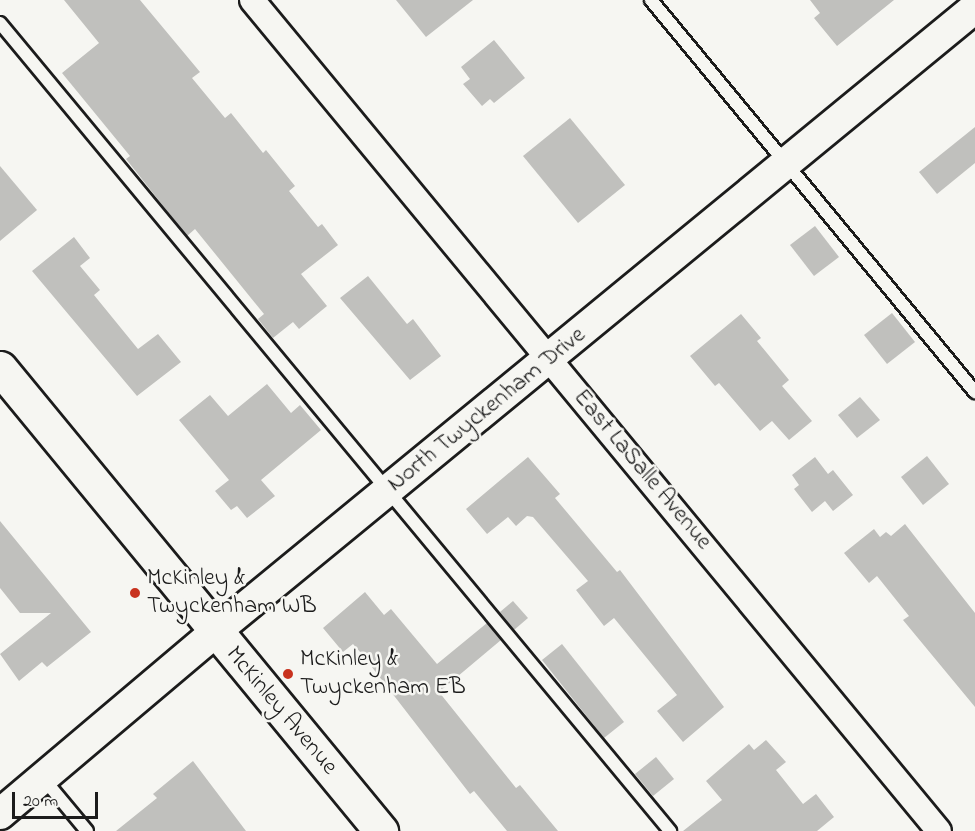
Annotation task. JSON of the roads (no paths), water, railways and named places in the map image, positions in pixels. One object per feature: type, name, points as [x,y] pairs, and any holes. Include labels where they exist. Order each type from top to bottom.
[{"type":"main road","name":"McKinley Avenue","points":[[0,368],[381,831]]},
{"type":"street","name":"East LaSalle Avenue","points":[[252,0],[939,831]]},
{"type":"street","name":"North Twyckenham Drive","points":[[0,814],[215,632],[975,8]]},
{"type":"lane","points":[[651,0],[975,392]]},
{"type":"lane","points":[[0,23],[670,831]]},
{"type":"lane","points":[[43,778],[87,831]]},
{"type":"place","name":"McKinley & Twyckenham WB","points":[[135,593]]},
{"type":"place","name":"McKinley & Twyckenham EB","points":[[288,674]]}]
